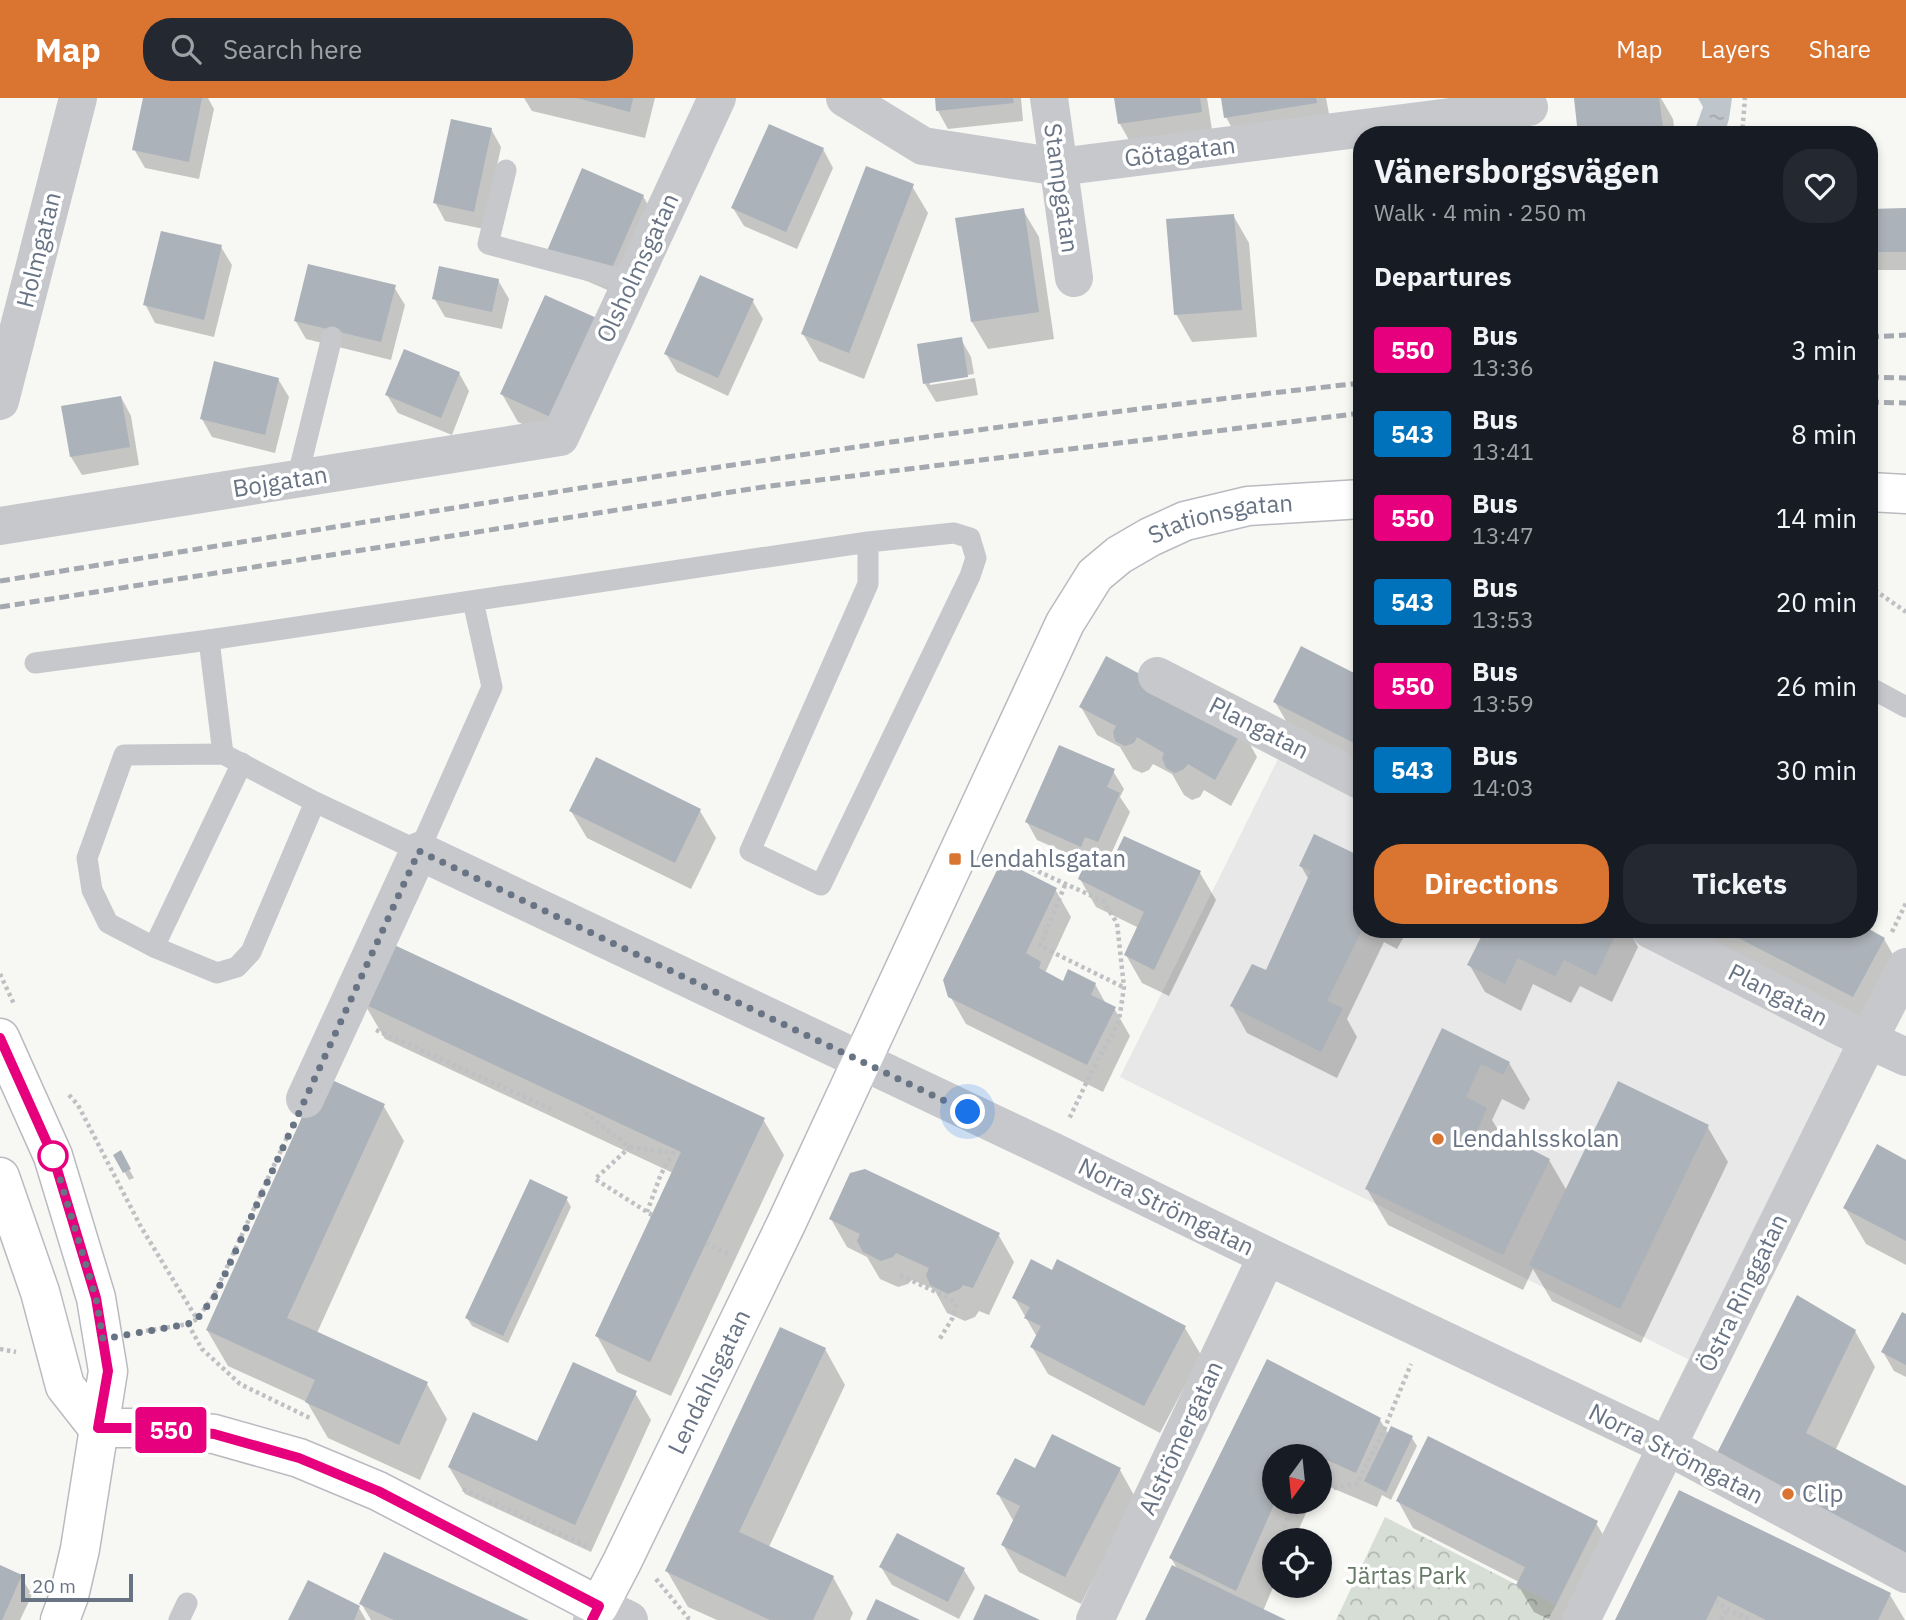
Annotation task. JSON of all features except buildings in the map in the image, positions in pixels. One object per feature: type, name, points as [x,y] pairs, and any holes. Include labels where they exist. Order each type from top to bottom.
[{"type":"street","name":"Holmgatan","points":[[0,401],[78,98]]},
{"type":"street","name":"Olsholmsgatan","points":[[560,437],[717,98]]},
{"type":"street","name":"Götagatan","points":[[845,98],[923,146],[1059,167],[1353,129]]},
{"type":"street","name":"Stampgatan","points":[[1049,98],[1074,278]]},
{"type":"street","name":"Götagatan","points":[[1380,126],[1529,107]]},
{"type":"street","name":"Bojgatan","points":[[0,526],[560,437]]},
{"type":"street","points":[[1878,492],[1906,494]]},
{"type":"street","name":"Stationsgatan","points":[[1095,575],[1119,555],[1185,521],[1248,506],[1353,500]]},
{"type":"street","name":"Lendahlsgatan","points":[[607,1615],[622,1562],[787,1222],[1065,623],[1095,575]]},
{"type":"street","name":"Plangatan","points":[[1157,676],[1353,776]]},
{"type":"street","points":[[305,1098],[419,851]]},
{"type":"street","name":"Norra Strömgatan","points":[[419,851],[1667,1446],[1906,1574]]},
{"type":"street","name":"Plangatan","points":[[1668,938],[1845,1029],[1906,1057]]},
{"type":"street","name":"Östra Ringgatan","points":[[1581,1620],[1906,967]]},
{"type":"street","points":[[8,1023],[53,1156],[96,1298],[108,1371],[80,1549],[69,1596],[60,1620]]},
{"type":"street","points":[[0,1178],[40,1292],[65,1386],[98,1428]]},
{"type":"street","name":"Alströmergatan","points":[[1095,1620],[1267,1256]]},
{"type":"street","points":[[98,1428],[154,1428],[214,1434],[299,1458],[378,1491],[607,1615]]},
{"type":"lane","points":[[506,170],[488,244],[632,282]]},
{"type":"lane","points":[[296,479],[332,337]]},
{"type":"lane","points":[[36,663],[209,640],[868,542],[954,533],[970,538],[976,558],[970,576],[821,885],[750,851],[868,583],[868,542]]},
{"type":"lane","points":[[315,802],[251,952],[237,967],[217,973],[154,947],[108,923],[92,890],[88,858],[124,755],[232,759],[419,851],[492,687],[473,601]]},
{"type":"lane","points":[[154,947],[232,759],[209,640]]},
{"type":"lane","points":[[1878,692],[1906,707]]},
{"type":"path","points":[[1743,126],[1745,98]]},
{"type":"path","points":[[1878,592],[1906,612]]},
{"type":"path","points":[[965,838],[1103,901],[1117,923],[1124,987],[1119,1021],[1054,1152]]},
{"type":"path","points":[[1065,884],[1040,946],[1124,987]]},
{"type":"path","points":[[0,974],[8,1023]]},
{"type":"path","points":[[344,1015],[551,1109]]},
{"type":"path","points":[[64,1087],[78,1105],[141,1227],[197,1319]]},
{"type":"path","points":[[103,1339],[188,1324],[197,1319],[215,1296],[305,1098]]},
{"type":"path","points":[[585,1113],[630,1147],[673,1153],[661,1174],[649,1213],[595,1179],[630,1147]]},
{"type":"path","points":[[900,1275],[951,1298],[956,1306],[952,1319],[939,1340]]},
{"type":"path","points":[[1332,1488],[1357,1484],[1384,1430],[1424,1331]]},
{"type":"path","points":[[0,1349],[24,1353],[55,1348]]},
{"type":"path","points":[[1715,1601],[1751,1620]]},
{"type":"path","points":[[1721,1620],[1727,1609]]},
{"type":"shaded area","points":[[1293,729],[1353,760],[1353,938],[1707,938],[1881,1027],[1712,1371],[1120,1077]]},
{"type":"green space","name":"Järtas Park","points":[[1385,1517],[1556,1605],[1548,1620],[1336,1620]]},
{"type":"water","points":[[1698,98],[1732,98],[1727,126],[1696,126],[1703,107]]},
{"type":"railway","points":[[1878,337],[1906,335]]},
{"type":"railway","points":[[1878,377],[1906,378]]},
{"type":"railway","points":[[0,581],[510,499],[850,448],[1020,424],[1353,384]]},
{"type":"railway","points":[[1878,402],[1906,403]]},
{"type":"railway","points":[[0,607],[763,487],[1353,414]]},
{"type":"bus line","name":"550","points":[[0,1038],[53,1156],[96,1298],[108,1371],[98,1428],[154,1428],[214,1434],[299,1458],[378,1491],[599,1606],[592,1620]]},
{"type":"place","name":"Lendahlsgatan","points":[[955,859]]},
{"type":"place","name":"Lendahlsskolan","points":[[1438,1139]]},
{"type":"place","name":"Clip","points":[[1788,1494]]},
{"type":"route","points":[[53,1156],[96,1298],[103,1339],[188,1324],[197,1319],[215,1296],[419,851],[968,1112]]}]
